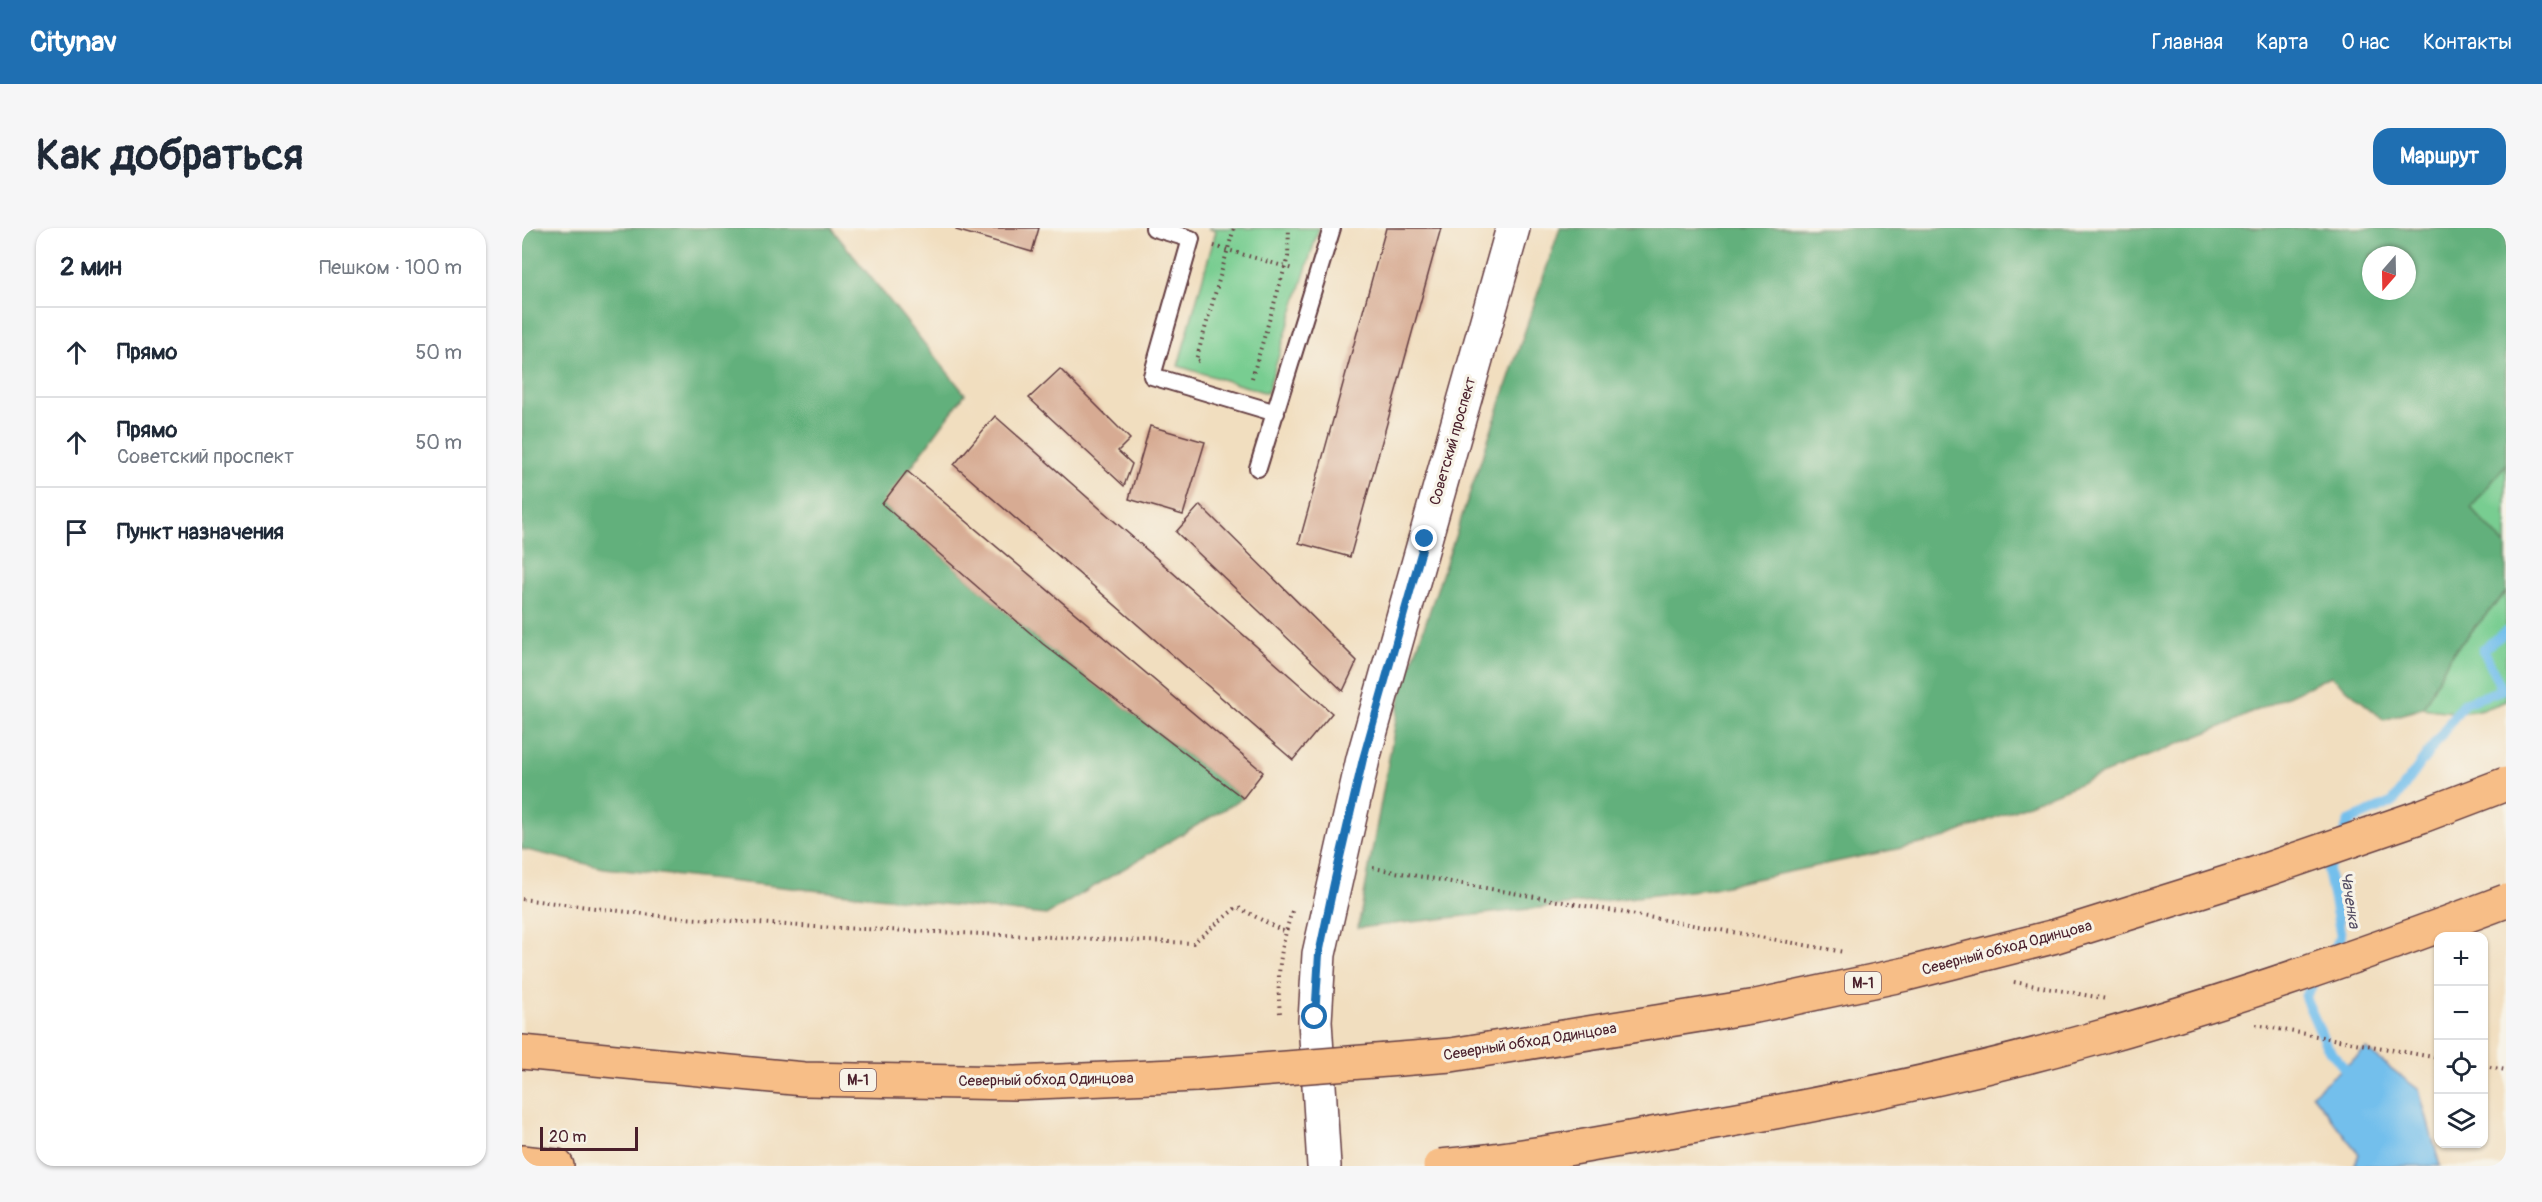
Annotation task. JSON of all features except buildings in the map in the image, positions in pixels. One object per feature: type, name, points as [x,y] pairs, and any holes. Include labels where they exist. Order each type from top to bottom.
[{"type":"highway","name":"Северный обход Одинцова","points":[[522,1052],[804,1079],[1015,1083],[1196,1075],[1451,1056],[1756,1006],[1906,974],[2056,936],[2237,880],[2422,816],[2506,784]]},
{"type":"highway","points":[[1440,1166],[1765,1115],[1942,1078],[2087,1041],[2272,984],[2506,901]]},
{"type":"highway","points":[[522,1162],[557,1166]]},
{"type":"street","name":"Советский проспект","points":[[1324,1166],[1315,1021],[1319,954],[1363,759],[1513,228]]},
{"type":"lane","points":[[1154,228],[1191,239],[1152,376],[1276,413]]},
{"type":"lane","points":[[1258,468],[1332,228]]},
{"type":"path","points":[[1208,364],[1196,360],[1234,228]]},
{"type":"path","points":[[1242,375],[1253,378],[1288,257],[1289,228]]},
{"type":"path","points":[[1191,239],[1317,276]]},
{"type":"path","points":[[522,899],[669,917],[816,927],[1193,943],[1238,907],[1285,932]]},
{"type":"path","points":[[2488,1067],[2506,1070]]},
{"type":"green space","points":[[522,228],[831,228],[965,394],[883,505],[1043,644],[1243,798],[1046,915],[604,868],[522,849]]},
{"type":"green space","points":[[1208,228],[1319,228],[1267,393],[1178,366],[1216,231]]},
{"type":"green space","points":[[1560,228],[2506,228],[2506,464],[2471,508],[2506,546],[2506,592],[2450,656],[2423,708],[2384,720],[2331,676],[2223,726],[1939,840],[1708,889],[1358,928],[1400,698]]},
{"type":"green space","points":[[2506,464],[2506,546],[2471,508]]},
{"type":"green space","points":[[2506,592],[2506,701],[2484,709],[2465,712],[2423,708],[2450,656]]},
{"type":"water","points":[[2366,1049],[2419,1090],[2440,1166],[2354,1166],[2359,1154],[2312,1094]]},
{"type":"waterway","name":"Чаченка","points":[[2343,835],[2349,821],[2393,802],[2464,703],[2502,690],[2483,649],[2506,632]]},
{"type":"waterway","name":"Чаченка","points":[[2329,957],[2341,936],[2328,870],[2336,852]]},
{"type":"waterway","name":"Чаченка","points":[[2317,978],[2305,997],[2326,1045],[2352,1078]]},
{"type":"route","points":[[1315,1017],[1319,954],[1334,883],[1363,759],[1425,539]]}]
